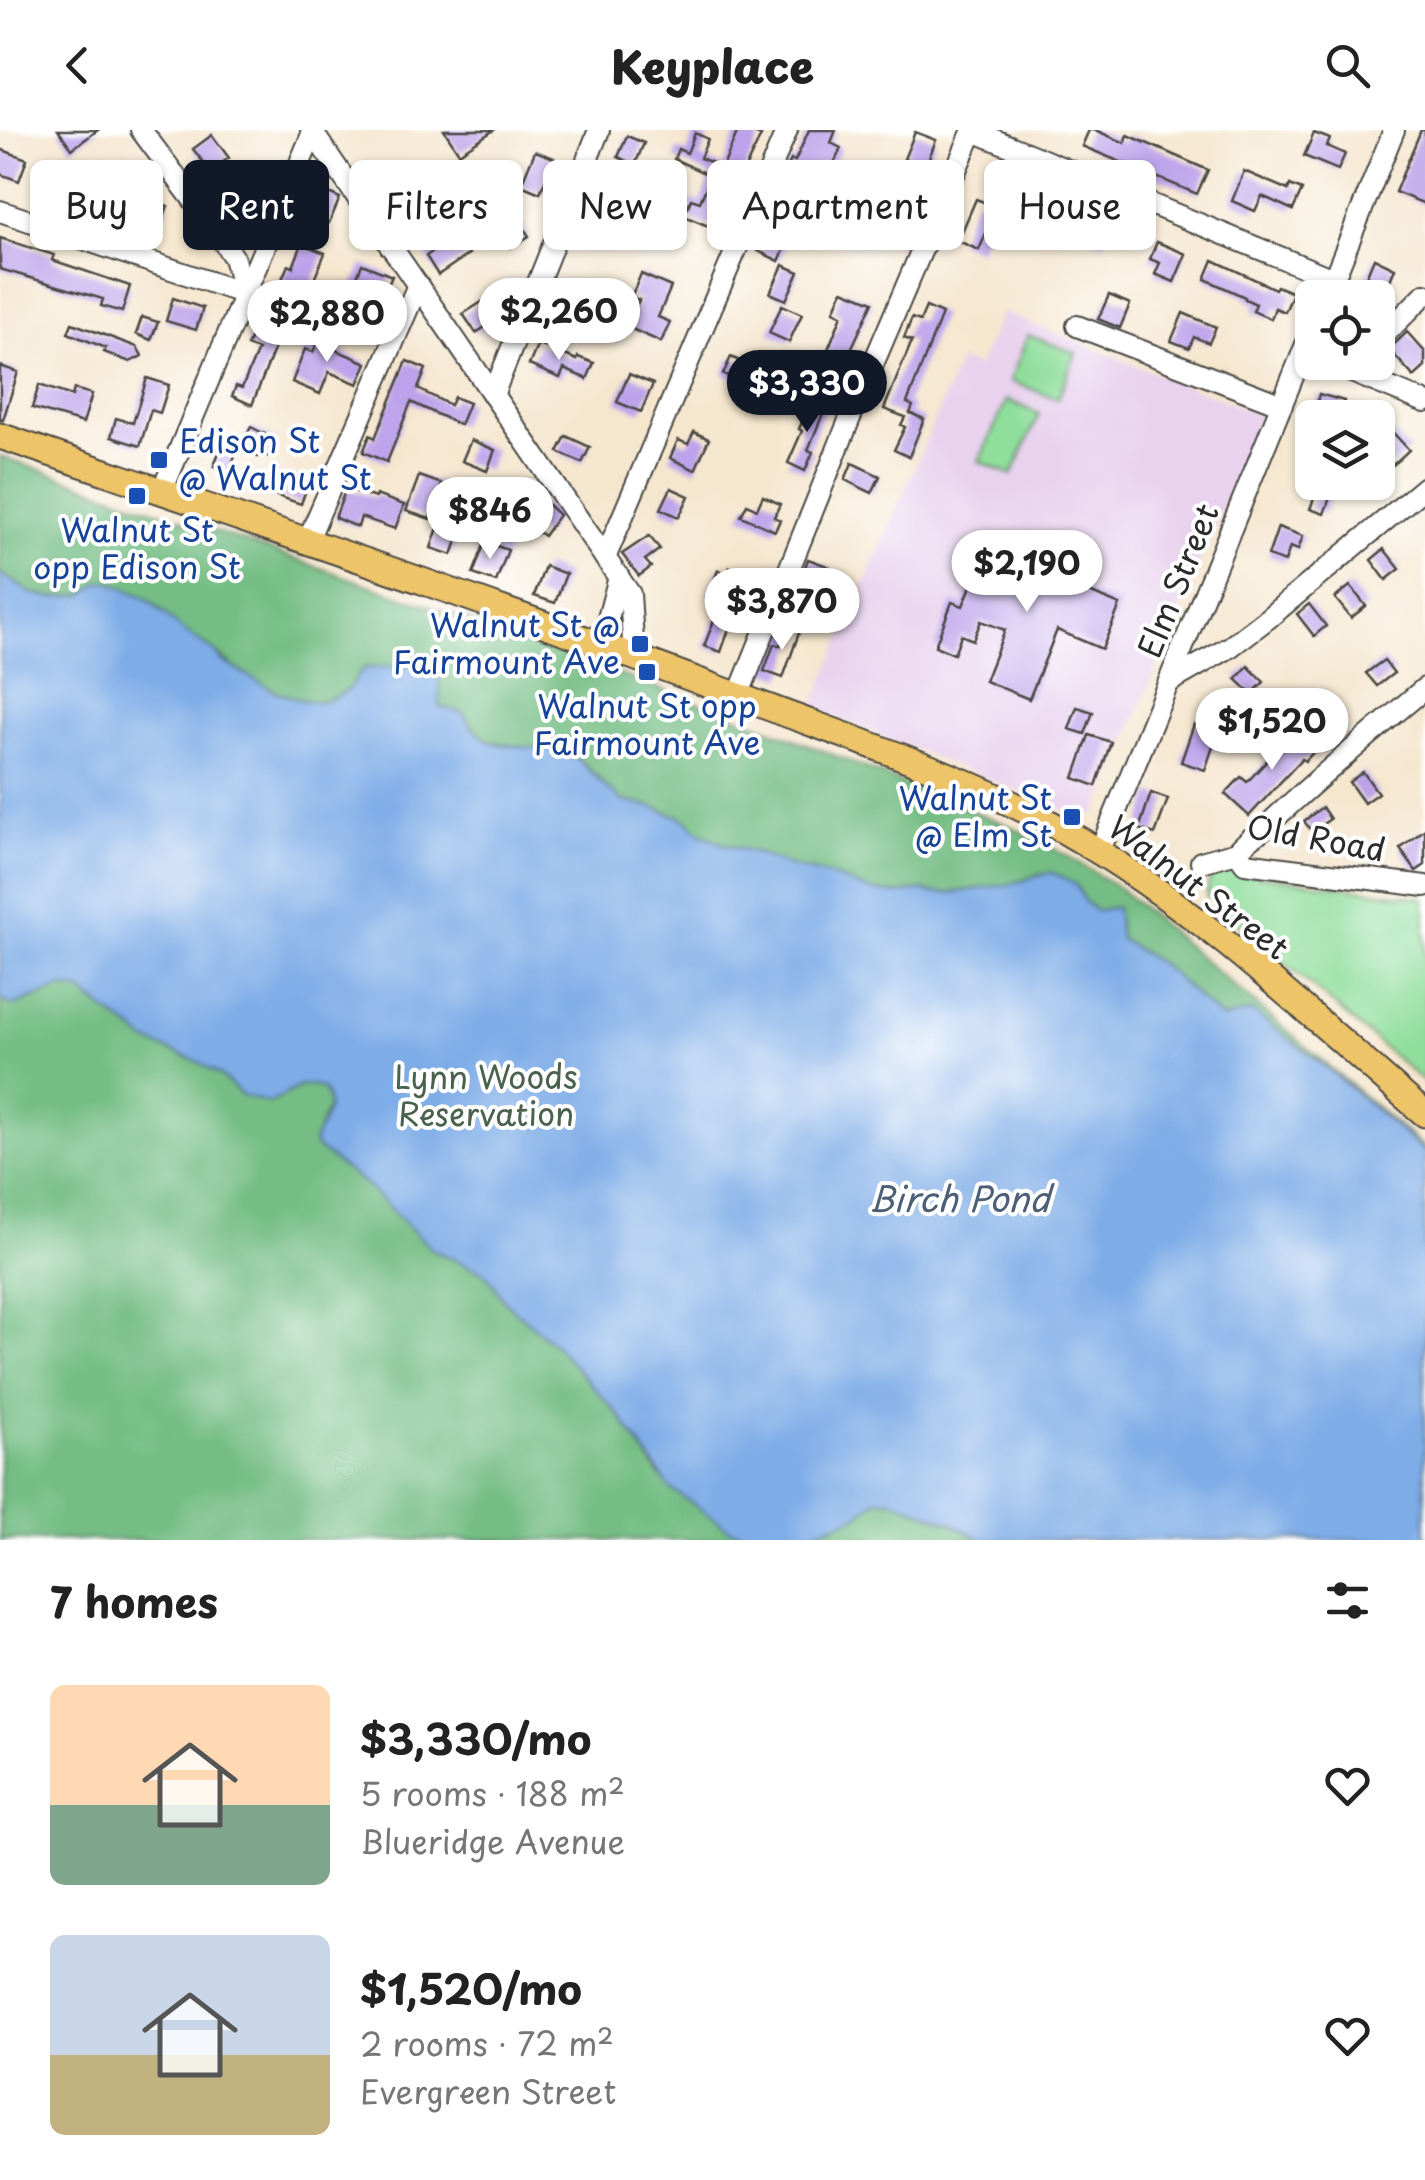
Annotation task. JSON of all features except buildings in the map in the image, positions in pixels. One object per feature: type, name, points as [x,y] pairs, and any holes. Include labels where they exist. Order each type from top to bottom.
[{"type":"main road","name":"Walnut Street","points":[[0,436],[634,657],[949,778],[1043,820],[1160,892],[1425,1114]]},
{"type":"street","points":[[141,130],[234,258],[245,294]]},
{"type":"street","points":[[492,395],[600,130]]},
{"type":"street","points":[[605,558],[787,130]]},
{"type":"street","points":[[738,696],[850,418],[973,130],[1312,280]]},
{"type":"street","points":[[162,492],[312,131]]},
{"type":"street","points":[[312,131],[349,186]]},
{"type":"street","points":[[1333,280],[1390,131]]},
{"type":"street","points":[[0,211],[245,294]]},
{"type":"street","points":[[393,250],[630,594],[634,657]]},
{"type":"street","points":[[308,542],[418,286]]},
{"type":"street","points":[[1395,325],[1425,294]]},
{"type":"street","points":[[1078,326],[1282,405]]},
{"type":"street","name":"Elm Street","points":[[1100,853],[1295,380]]},
{"type":"street","points":[[1380,380],[1425,402]]},
{"type":"street","points":[[1171,681],[1267,619],[1425,487]]},
{"type":"street","points":[[600,645],[619,578]]},
{"type":"street","points":[[1237,852],[1246,840],[1268,826],[1425,688]]},
{"type":"street","name":"Old Road","points":[[1201,862],[1237,852],[1245,864],[1423,887]]},
{"type":"shaded area","points":[[1002,312],[1260,415],[1096,815],[1072,813],[812,708],[960,360],[978,367]]},
{"type":"green space","points":[[1028,335],[1076,353],[1058,399],[1010,381]]},
{"type":"green space","points":[[1007,400],[1039,414],[1012,475],[979,461]]},
{"type":"green space","points":[[0,456],[749,721],[1010,826],[1120,889],[1425,1148],[1425,1152],[1326,1067],[1222,1019],[1162,965],[1120,939],[1085,902],[1076,885],[1041,874],[1012,884],[950,893],[868,890],[723,844],[702,834],[683,818],[623,801],[580,760],[544,748],[489,741],[463,713],[440,707],[365,668],[348,690],[330,700],[295,698],[242,672],[137,594],[98,583],[83,595],[54,598],[31,593],[0,573]]},
{"type":"green space","points":[[1212,869],[1425,898],[1425,1083],[1206,896]]},
{"type":"green space","points":[[63,987],[81,991],[144,1040],[199,1062],[242,1095],[274,1101],[302,1087],[322,1088],[329,1104],[321,1124],[318,1149],[365,1184],[433,1250],[483,1272],[506,1303],[554,1344],[619,1415],[660,1476],[731,1530],[768,1540],[0,1540],[0,999],[13,1006]]},
{"type":"green space","points":[[877,1499],[894,1500],[983,1540],[787,1540],[857,1516]]},
{"type":"water","name":"Birch Pond","points":[[0,573],[31,593],[54,598],[83,595],[98,583],[108,581],[146,598],[222,661],[275,691],[301,700],[316,702],[335,697],[346,691],[365,668],[439,665],[440,707],[463,713],[489,741],[564,751],[623,801],[683,818],[702,834],[723,844],[868,890],[950,893],[1012,884],[1051,872],[1076,885],[1085,902],[1096,911],[1116,907],[1120,939],[1162,965],[1222,1019],[1252,1011],[1326,1067],[1425,1152],[1425,1540],[983,1540],[894,1500],[877,1499],[857,1516],[787,1540],[768,1540],[731,1530],[670,1488],[619,1415],[554,1344],[506,1303],[483,1272],[433,1250],[365,1184],[318,1149],[313,1142],[328,1108],[322,1088],[300,1086],[269,1103],[242,1095],[199,1062],[144,1040],[81,991],[63,987],[13,1006],[0,999]]},
{"type":"place","name":"Edison St @ Walnut St","points":[[159,460]]},
{"type":"place","name":"Walnut St opp Edison St","points":[[137,496]]},
{"type":"place","name":"Walnut St @ Fairmount Ave","points":[[640,644]]},
{"type":"place","name":"Walnut St opp Fairmount Ave","points":[[647,672]]},
{"type":"place","name":"Walnut St @ Elm St","points":[[1072,817]]},
{"type":"park label","name":"Lynn Woods Reservation","points":[[486,1096]]}]
